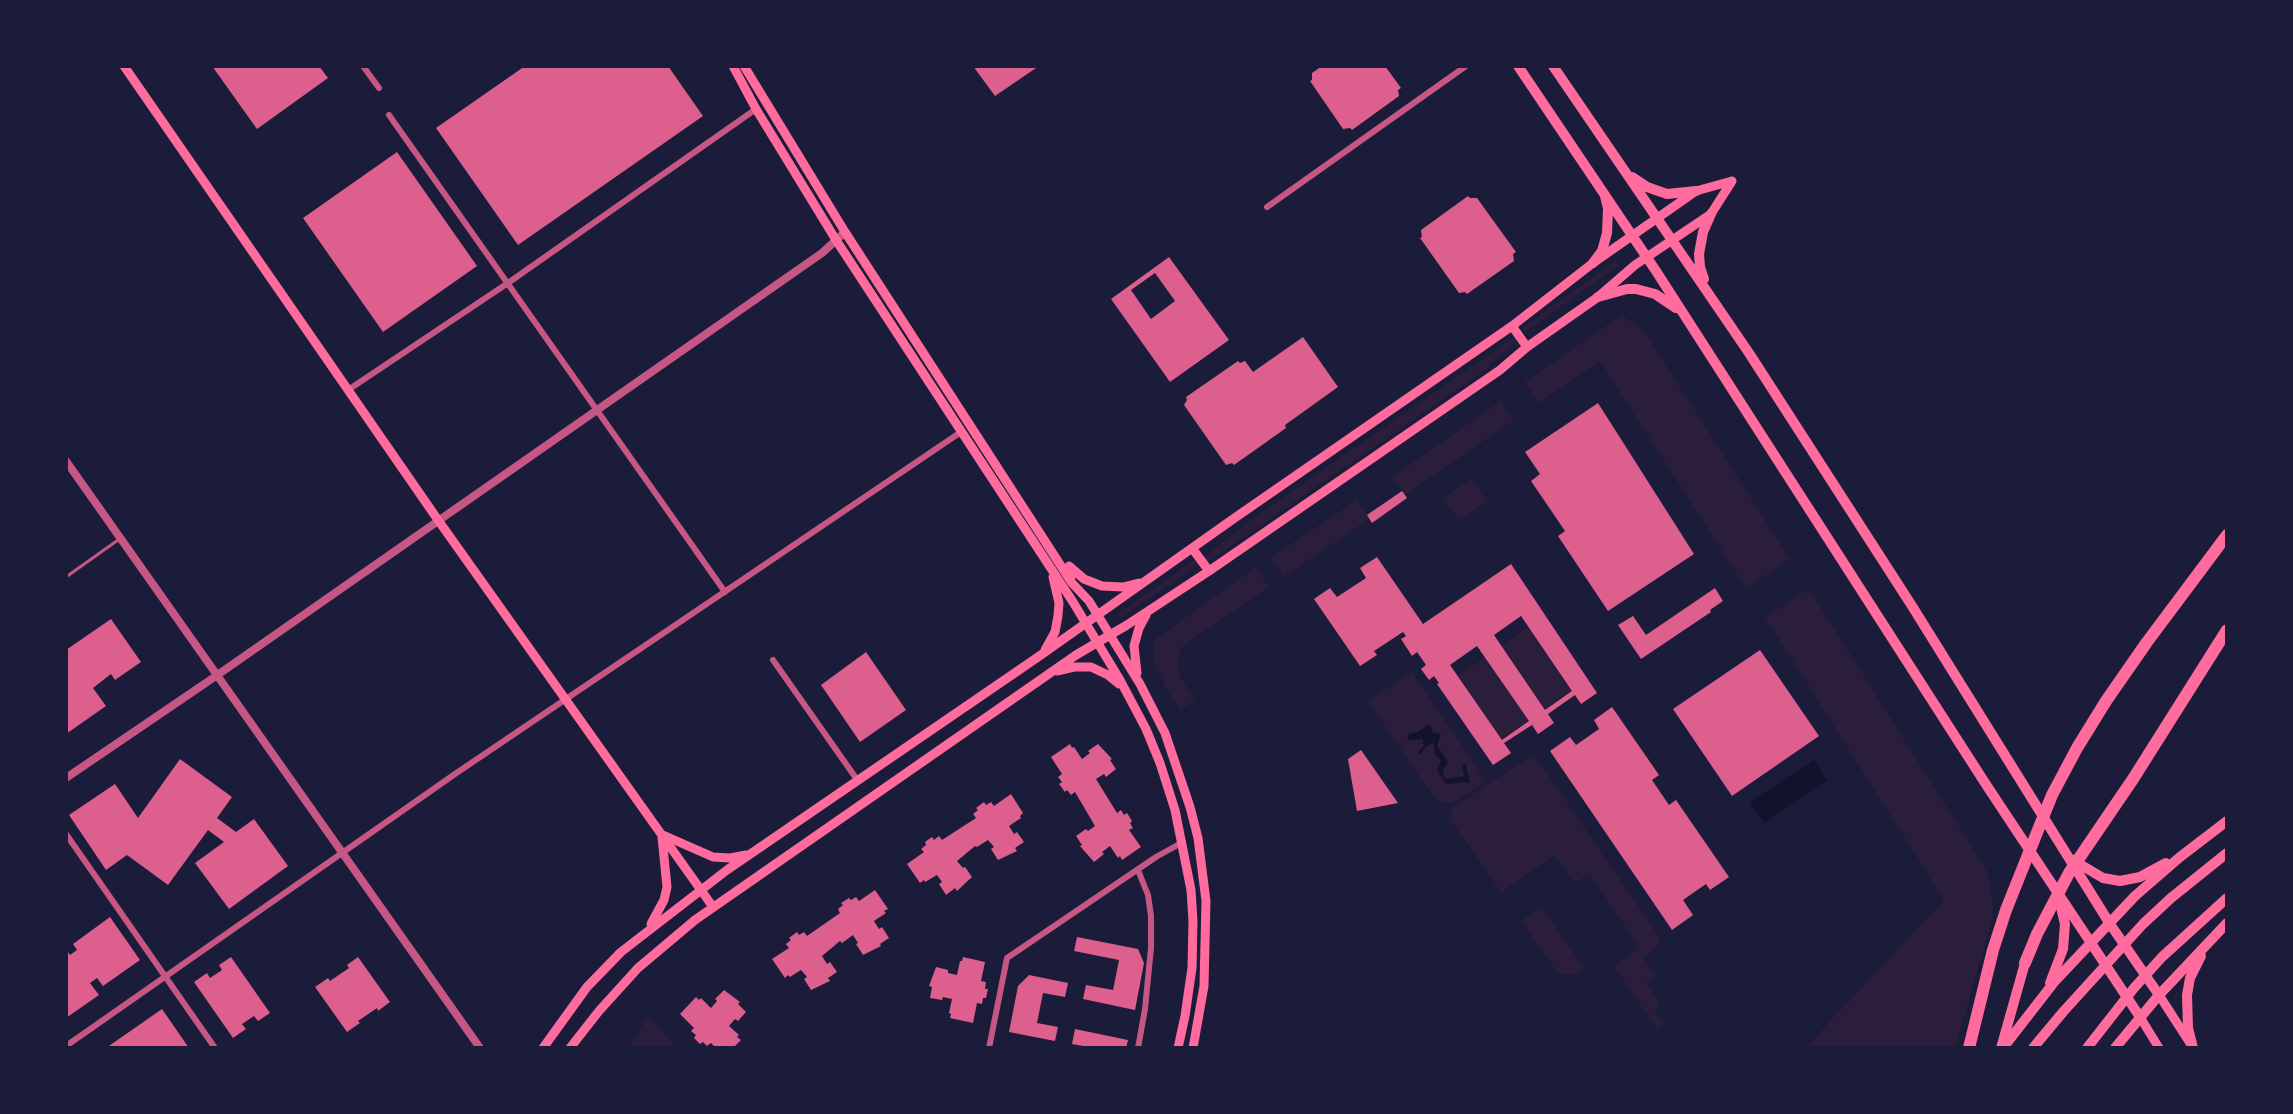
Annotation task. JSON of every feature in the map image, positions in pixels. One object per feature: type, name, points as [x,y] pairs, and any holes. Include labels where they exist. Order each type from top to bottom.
[{"type":"highway","points":[[1969,1048],[2003,920],[2029,848],[2052,795],[2106,700],[2146,642],[2227,535]]},
{"type":"highway","points":[[2025,963],[2037,934],[2069,873],[2133,779],[2227,630]]},
{"type":"main road","points":[[124,66],[438,520],[713,907]]},
{"type":"main road","points":[[733,66],[756,110],[836,240],[1086,624],[1130,697],[1160,763],[1175,810],[1191,890],[1193,946],[1190,991],[1179,1048]]},
{"type":"main road","points":[[744,66],[846,232],[1072,583],[1089,601],[1140,684],[1175,758],[1200,849],[1206,901],[1204,986],[1193,1048]]},
{"type":"main road","points":[[1518,66],[1633,235],[2159,1048]]},
{"type":"main road","points":[[1553,66],[1707,290],[1875,549],[2110,924],[2193,1048]]},
{"type":"main road","points":[[1624,170],[1636,181],[1657,191],[1674,194],[1696,191],[1732,181],[1711,214],[1703,232],[1700,267],[1707,290]]},
{"type":"main road","points":[[1593,263],[1602,251],[1607,232],[1608,208],[1602,188]]},
{"type":"main road","points":[[543,1048],[592,981],[621,952],[701,890],[1512,326],[1593,263],[1696,191]]},
{"type":"main road","points":[[570,1048],[591,1020],[638,968],[713,907],[1047,675],[1209,571],[1500,370],[1527,346],[1598,297],[1647,257],[1711,214]]},
{"type":"main road","points":[[1598,297],[1627,289],[1645,291],[1665,299],[1687,321]]},
{"type":"main road","points":[[1512,326],[1527,346]]},
{"type":"main road","points":[[1192,548],[1209,571]]},
{"type":"main road","points":[[1038,657],[1052,639],[1058,616],[1058,595],[1050,566]]},
{"type":"main road","points":[[1072,583],[1069,566],[1084,579],[1102,586],[1124,587],[1147,580]]},
{"type":"main road","points":[[1140,684],[1134,664],[1134,646],[1141,623],[1151,609]]},
{"type":"main road","points":[[1047,675],[1074,667],[1096,669],[1114,679],[1130,697]]},
{"type":"main road","points":[[2002,1048],[2045,994],[2135,896],[2227,821]]},
{"type":"main road","points":[[661,834],[713,857],[730,858],[754,852]]},
{"type":"main road","points":[[649,929],[662,905],[667,886],[661,834]]},
{"type":"main road","points":[[2036,1044],[2143,924],[2227,853]]},
{"type":"main road","points":[[2067,856],[2103,878],[2120,881],[2140,877],[2180,857]]},
{"type":"main road","points":[[2045,994],[2063,949],[2065,924],[2057,896],[2046,874]]},
{"type":"main road","points":[[2087,1048],[2134,988],[2162,957],[2227,898]]},
{"type":"main road","points":[[2115,1048],[2159,995],[2224,925]]},
{"type":"main road","points":[[2193,1048],[2186,1011],[2190,978],[2198,960],[2224,925]]},
{"type":"main road","points":[[2002,1048],[2025,963]]},
{"type":"street","points":[[363,66],[379,88]]},
{"type":"street","points":[[1267,207],[1466,66]]},
{"type":"street","points":[[348,390],[508,283],[756,110]]},
{"type":"street","points":[[389,115],[725,592]]},
{"type":"street","points":[[66,778],[822,253],[846,232]]},
{"type":"street","points":[[66,1046],[342,851],[961,432],[995,463]]},
{"type":"street","points":[[66,461],[480,1048]]},
{"type":"street","points":[[773,660],[858,781]]},
{"type":"street","points":[[66,834],[214,1048]]},
{"type":"street","points":[[989,1048],[1007,958],[1182,842]]},
{"type":"street","points":[[1138,870],[1148,895],[1151,916],[1151,948],[1145,1009],[1138,1048]]},
{"type":"lane","points":[[66,577],[120,538]]},
{"type":"shaded area","points":[[1615,261],[1618,266],[1525,332],[1522,328]]},
{"type":"shaded area","points":[[1622,315],[1644,331],[1790,559],[1746,588],[1600,361],[1539,403],[1525,382]]},
{"type":"shaded area","points":[[1514,337],[1517,341],[1484,371],[1208,562],[1204,557],[1262,512]]},
{"type":"shaded area","points":[[1501,401],[1514,420],[1405,495],[1392,477]]},
{"type":"shaded area","points":[[1472,478],[1487,501],[1459,521],[1443,498]]},
{"type":"shaded area","points":[[1357,500],[1369,519],[1284,577],[1270,558]]},
{"type":"shaded area","points":[[1195,559],[1199,564],[1121,618],[1118,614]]},
{"type":"shaded area","points":[[1256,567],[1269,587],[1184,645],[1179,652],[1180,676],[1195,700],[1180,710],[1166,688],[1153,660],[1153,647],[1157,638]]},
{"type":"shaded area","points":[[1809,589],[1987,871],[1993,904],[1992,921],[1955,1048],[1805,1048],[1944,900],[1765,617]]},
{"type":"shaded area","points":[[1528,627],[1572,691],[1545,710],[1501,646]]},
{"type":"shaded area","points":[[1485,657],[1529,721],[1502,740],[1458,676]]},
{"type":"shaded area","points":[[1412,672],[1486,781],[1456,801],[1443,803],[1435,799],[1368,701]]},
{"type":"shaded area","points":[[1429,724],[1433,733],[1441,734],[1437,746],[1447,760],[1447,765],[1443,769],[1444,777],[1448,779],[1464,776],[1462,766],[1466,764],[1470,784],[1464,782],[1446,784],[1437,770],[1441,761],[1435,755],[1434,743],[1426,746],[1421,754],[1418,752],[1424,746],[1422,739],[1409,740],[1407,737],[1410,733],[1418,732]]},
{"type":"shaded area","points":[[1534,754],[1660,938],[1658,946],[1643,957],[1656,976],[1646,983],[1660,1004],[1654,1009],[1664,1024],[1657,1029],[1614,966],[1640,948],[1589,874],[1575,883],[1555,855],[1501,892],[1450,819],[1452,808]]},
{"type":"shaded area","points":[[1814,760],[1827,780],[1764,823],[1750,802]]},
{"type":"shaded area","points":[[1542,907],[1584,968],[1576,973],[1565,975],[1558,973],[1521,921]]},
{"type":"shaded area","points":[[648,1016],[677,1048],[628,1048]]},
{"type":"building","points":[[212,66],[319,66],[328,78],[257,129]]},
{"type":"building","points":[[525,66],[668,66],[703,116],[518,245],[436,128]]},
{"type":"building","points":[[973,66],[1039,66],[995,96]]},
{"type":"building","points":[[1322,66],[1385,66],[1401,88],[1398,90],[1399,96],[1352,130],[1343,129],[1310,81],[1312,73]]},
{"type":"building","points":[[397,152],[477,266],[383,332],[303,218]]},
{"type":"building","points":[[1468,196],[1477,198],[1516,252],[1513,254],[1514,261],[1467,294],[1459,293],[1420,238],[1422,237],[1421,230]]},
{"type":"building","points":[[1169,257],[1229,340],[1170,382],[1111,299]],"holes":[[[1155,273],[1175,301],[1151,319],[1131,290]]]},
{"type":"building","points":[[1303,337],[1338,387],[1234,465],[1232,463],[1226,465],[1184,405],[1186,397],[1238,361],[1240,363],[1245,361],[1253,372]]},
{"type":"building","points":[[1598,403],[1694,554],[1608,611],[1558,536],[1565,531],[1531,481],[1540,474],[1525,452]]},
{"type":"building","points":[[1402,491],[1407,498],[1372,523],[1367,515]]},
{"type":"building","points":[[1377,557],[1423,624],[1511,564],[1597,693],[1581,704],[1575,695],[1548,714],[1554,723],[1538,734],[1532,725],[1504,743],[1511,753],[1493,765],[1437,684],[1439,683],[1434,676],[1429,680],[1421,669],[1426,665],[1417,652],[1412,656],[1401,639],[1406,636],[1403,632],[1374,651],[1377,655],[1360,666],[1314,599],[1330,588],[1337,597],[1366,578],[1360,568]],"holes":[[[1521,616],[1572,691],[1545,710],[1494,635]],[[1477,646],[1529,721],[1502,740],[1450,665]]]},
{"type":"building","points":[[1715,588],[1723,601],[1710,610],[1711,612],[1641,659],[1618,625],[1633,616],[1646,635]]},
{"type":"building","points":[[111,619],[141,662],[115,680],[111,674],[93,688],[106,706],[66,734],[66,650]]},
{"type":"building","points":[[1760,650],[1819,736],[1732,796],[1673,709]]},
{"type":"building","points":[[866,652],[906,710],[860,742],[821,685]]},
{"type":"building","points":[[1612,707],[1659,775],[1652,780],[1669,805],[1676,800],[1729,877],[1710,890],[1706,884],[1683,900],[1693,915],[1672,930],[1550,751],[1570,737],[1576,745],[1599,729],[1594,720]]},
{"type":"building","points":[[1070,744],[1082,759],[1098,744],[1112,759],[1110,760],[1116,769],[1106,777],[1104,774],[1096,779],[1117,813],[1121,810],[1124,815],[1127,813],[1133,828],[1129,830],[1141,847],[1122,860],[1110,846],[1094,862],[1080,846],[1082,845],[1076,836],[1095,826],[1075,792],[1071,795],[1067,790],[1065,792],[1059,784],[1062,782],[1058,777],[1062,774],[1051,757]]},
{"type":"building","points":[[1361,750],[1398,803],[1357,811],[1348,759]]},
{"type":"building","points":[[180,759],[232,797],[217,818],[236,832],[254,819],[288,866],[229,909],[195,863],[224,842],[208,830],[168,885],[127,855],[106,870],[69,815],[115,784],[138,818]]},
{"type":"building","points":[[1011,794],[1023,813],[1021,818],[1009,826],[1014,834],[1017,832],[1024,842],[1015,848],[1017,851],[998,860],[991,849],[994,847],[988,840],[975,846],[957,861],[972,877],[957,891],[955,888],[946,895],[939,884],[942,882],[937,875],[920,883],[907,864],[924,852],[921,849],[926,845],[925,842],[932,837],[934,840],[939,836],[942,840],[976,818],[973,814],[978,810],[976,808],[984,802],[986,805],[991,802],[994,806]]},
{"type":"building","points":[[875,890],[888,909],[874,921],[879,929],[882,927],[889,938],[880,944],[881,946],[863,955],[853,935],[842,943],[840,941],[822,956],[827,964],[830,962],[837,972],[828,978],[830,981],[811,990],[804,979],[807,977],[801,970],[785,978],[772,959],[789,948],[786,944],[791,940],[789,938],[797,932],[799,935],[804,932],[807,936],[840,913],[838,909],[843,905],[841,903],[856,897],[859,901]]},
{"type":"building","points":[[110,917],[140,960],[103,986],[97,978],[90,983],[99,995],[66,1018],[66,949],[70,955],[77,950],[73,944]]},
{"type":"building","points":[[1077,937],[1138,949],[1144,963],[1135,1010],[1083,999],[1086,985],[1113,990],[1119,960],[1074,951]]},
{"type":"building","points":[[231,957],[270,1013],[258,1021],[254,1016],[242,1024],[246,1029],[233,1038],[194,982],[207,973],[210,978],[222,970],[219,965]]},
{"type":"building","points":[[358,957],[390,1002],[358,1021],[360,1023],[347,1032],[315,987],[328,978],[330,981],[349,968],[347,965]]},
{"type":"building","points":[[963,957],[985,962],[981,981],[986,982],[985,989],[988,989],[982,1004],[977,1003],[973,1023],[950,1018],[952,999],[930,998],[932,987],[929,986],[936,967],[957,975]]},
{"type":"building","points":[[1029,975],[1068,983],[1065,997],[1043,993],[1037,1023],[1058,1027],[1055,1041],[1009,1032],[1018,986]]},
{"type":"building","points":[[724,990],[740,1002],[738,1004],[746,1012],[738,1021],[735,1019],[729,1026],[741,1040],[733,1048],[716,1048],[711,1043],[707,1046],[703,1042],[700,1044],[694,1038],[696,1035],[691,1031],[694,1028],[680,1014],[696,997],[699,1000],[701,998],[711,1008],[717,1001],[715,999]]},
{"type":"building","points":[[162,1009],[189,1048],[106,1048]]},
{"type":"building","points":[[1075,1029],[1128,1040],[1126,1048],[1094,1048],[1072,1044]]}]
